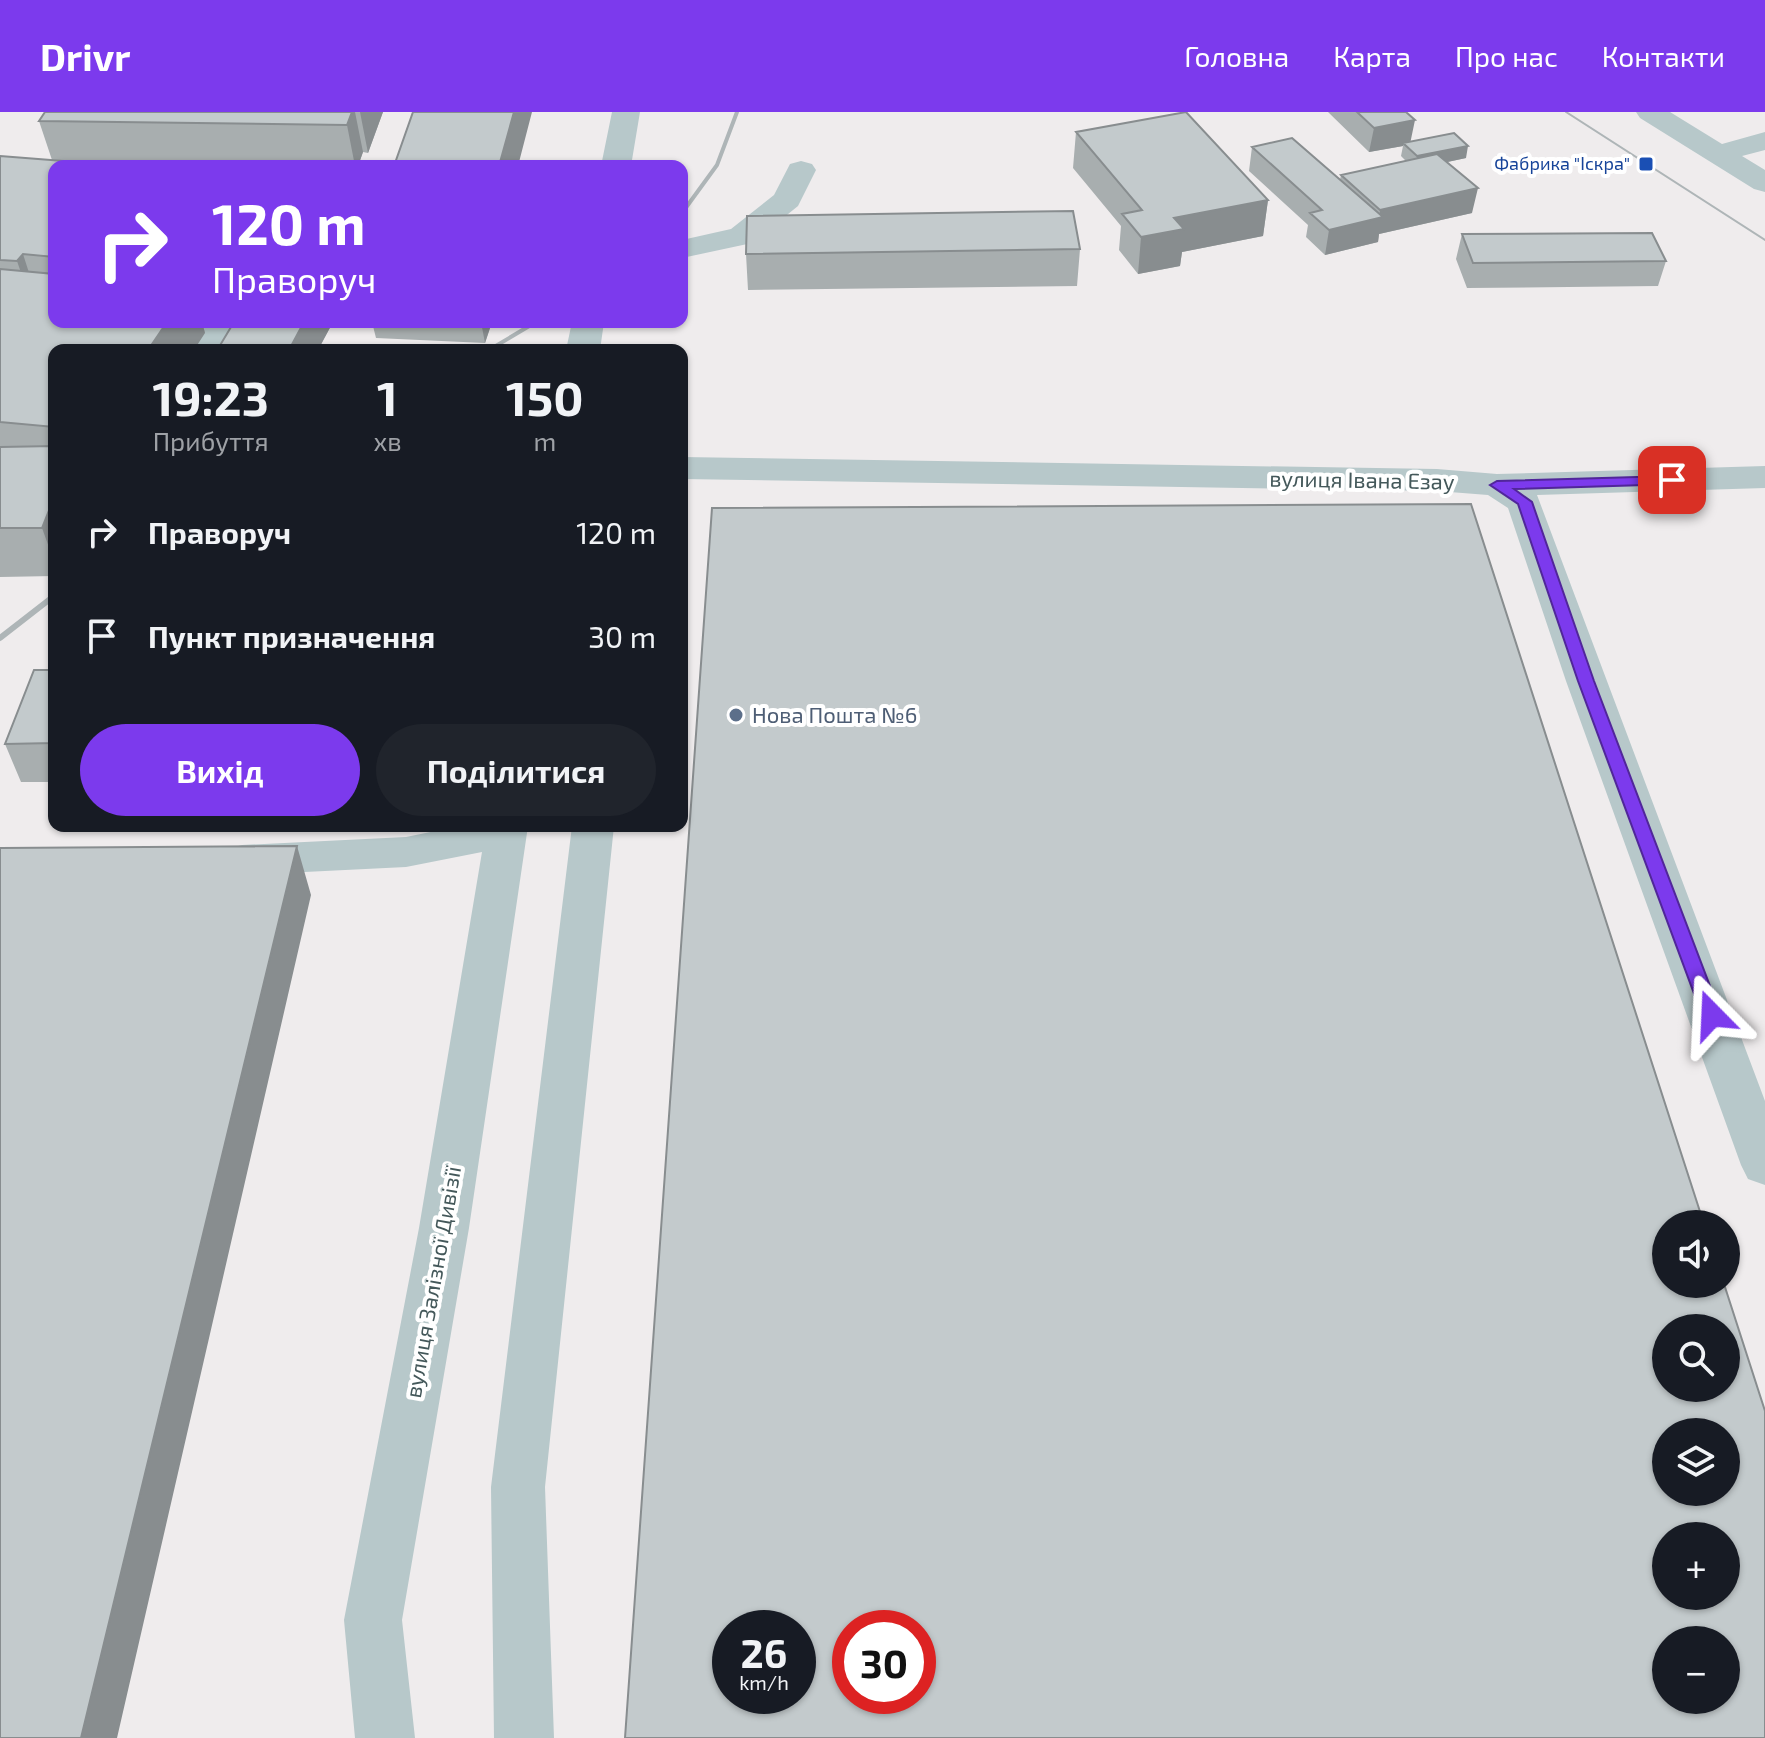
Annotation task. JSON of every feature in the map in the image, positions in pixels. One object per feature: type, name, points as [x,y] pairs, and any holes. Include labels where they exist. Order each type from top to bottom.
[{"type":"street","points":[[617,160],[626,112]]},
{"type":"street","points":[[1650,112],[1762,179]]},
{"type":"street","points":[[1718,154],[1765,141]]},
{"type":"street","points":[[688,248],[741,236],[787,200],[801,170]]},
{"type":"street","name":"вулиця Івана Езау","points":[[688,468],[1437,480],[1497,485],[1765,477]]},
{"type":"street","points":[[1497,485],[1524,502],[1586,681],[1765,1165]]},
{"type":"street","points":[[210,860],[274,860],[406,852],[493,832]]},
{"type":"street","name":"вулиця Залізної Дивізії","points":[[385,1738],[373,1620],[444,1228],[506,832]]},
{"type":"street","points":[[524,1738],[518,1487],[592,832]]},
{"type":"building","points":[[45,112],[352,112],[347,125],[39,121]]},
{"type":"building","points":[[413,112],[514,112],[501,160],[396,160]]},
{"type":"building","points":[[1186,112],[1268,200],[1174,218],[1184,229],[1141,237],[1122,214],[1142,210],[1076,132]]},
{"type":"building","points":[[1357,112],[1406,112],[1415,120],[1374,128]]},
{"type":"building","points":[[1454,133],[1468,146],[1417,156],[1403,143]]},
{"type":"building","points":[[1292,138],[1383,217],[1329,230],[1310,213],[1322,210],[1252,147]]},
{"type":"building","points":[[1437,154],[1478,188],[1380,210],[1341,175]]},
{"type":"building","points":[[0,156],[51,160],[48,160],[48,256],[23,254],[17,261],[0,260]]},
{"type":"building","points":[[1073,211],[1080,249],[746,254],[747,216]]},
{"type":"building","points":[[1652,233],[1666,261],[1473,263],[1462,234]]},
{"type":"building","points":[[0,269],[48,273],[48,328],[163,328],[152,344],[48,344],[48,426],[0,422]]},
{"type":"building","points":[[230,328],[301,328],[292,344],[221,344]]},
{"type":"building","points":[[48,446],[48,513],[42,528],[0,528],[0,447]]},
{"type":"building","points":[[1471,504],[1699,1210],[1652,1210],[1652,1298],[1729,1298],[1734,1314],[1652,1314],[1652,1402],[1740,1402],[1740,1334],[1765,1411],[1765,1738],[625,1738],[712,508]]},
{"type":"building","points":[[34,670],[48,670],[48,743],[5,744]]},
{"type":"building","points":[[297,846],[81,1738],[0,1738],[0,848]]},
{"type":"tram line","points":[[1566,112],[1765,240]]},
{"type":"railway","points":[[688,205],[717,165],[737,112]]},
{"type":"railway","points":[[499,344],[526,328]]},
{"type":"railway","points":[[0,638],[48,601]]},
{"type":"place","name":"Фабрика \"Іскра\"","points":[[1646,164]]},
{"type":"place","name":"Нова Пошта №6","points":[[736,715]]},
{"type":"route","points":[[1672,480],[1497,485],[1524,502],[1586,681],[1712,1015]]}]
